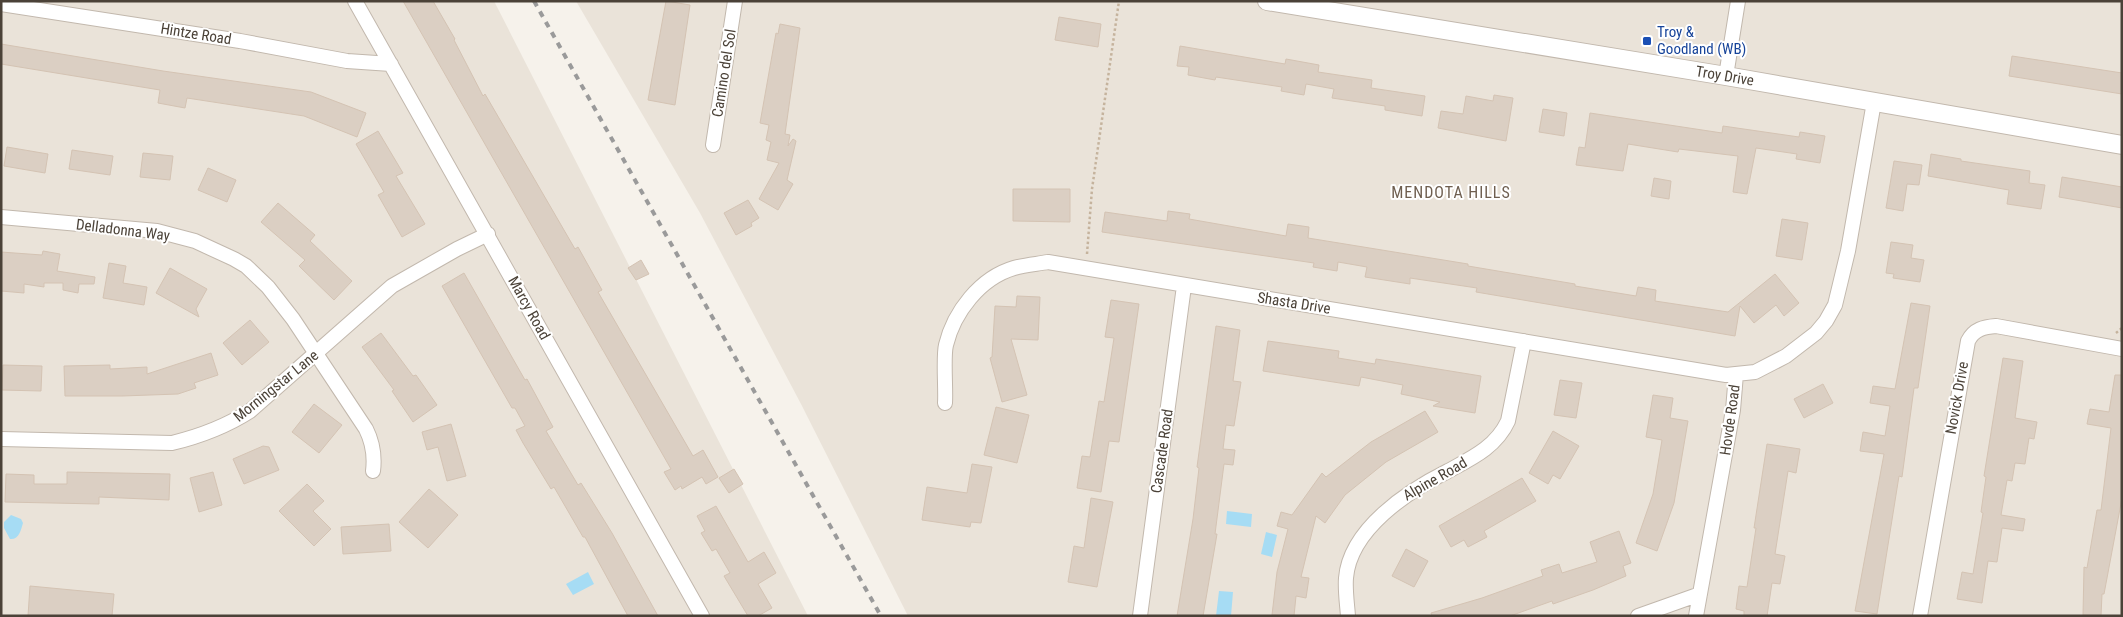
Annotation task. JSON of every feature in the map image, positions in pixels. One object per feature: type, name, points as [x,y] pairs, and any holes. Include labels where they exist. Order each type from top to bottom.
[{"type":"street","name":"Marcy Road","points":[[355,1],[702,616]]},
{"type":"street","name":"Camino del Sol","points":[[713,145],[735,1]]},
{"type":"street","name":"Troy Drive","points":[[1267,1],[1726,76],[2122,145]]},
{"type":"street","points":[[1726,76],[1738,1]]},
{"type":"street","name":"Hintze Road","points":[[1,4],[240,41],[347,61],[391,64]]},
{"type":"street","name":"Hovde Road","points":[[1696,616],[1733,410],[1736,374],[1755,372],[1786,356],[1816,333],[1826,321],[1835,305],[1848,251],[1874,102]]},
{"type":"street","name":"Delladonna Way","points":[[1,217],[157,232],[194,241],[246,266],[268,287],[293,319],[369,435],[375,455],[373,471]]},
{"type":"street","name":"Morningstar Lane","points":[[1,440],[172,443],[199,436],[229,424],[250,411],[392,286],[457,249],[488,234]]},
{"type":"street","name":"Shasta Drive","points":[[945,403],[945,346],[957,317],[971,297],[992,278],[1014,268],[1048,262],[1726,375],[1736,374]]},
{"type":"street","name":"Cascade Road","points":[[1140,616],[1184,286]]},
{"type":"street","name":"Novick Drive","points":[[1920,616],[1952,424],[1968,341],[1971,335],[1981,328],[1996,326],[2122,349]]},
{"type":"street","name":"Alpine Road","points":[[1348,616],[1346,577],[1349,565],[1370,528],[1381,515],[1399,500],[1436,477],[1480,454],[1492,444],[1504,429],[1508,421],[1524,341]]},
{"type":"street","points":[[1638,616],[1700,594]]},
{"type":"path","points":[[1085,268],[1092,189],[1119,1]]},
{"type":"shaded area","points":[[1,1],[494,1],[808,616],[1,616]]},
{"type":"shaded area","points":[[576,1],[2122,1],[2122,616],[908,616],[801,404],[700,213]]},
{"type":"water","points":[[1227,511],[1252,514],[1251,527],[1226,524]]},
{"type":"water","points":[[11,515],[21,519],[23,523],[18,536],[13,539],[10,539],[4,528],[4,522]]},
{"type":"water","points":[[1266,532],[1277,535],[1272,557],[1261,554]]},
{"type":"water","points":[[588,572],[594,584],[573,595],[566,584]]},
{"type":"water","points":[[1219,591],[1233,592],[1231,616],[1216,616]]},
{"type":"building","points":[[403,1],[433,1],[455,39],[483,96],[485,94],[575,249],[578,247],[602,290],[598,292],[693,456],[703,450],[718,477],[706,484],[702,477],[682,489],[681,486],[675,490],[664,472],[671,469]]},
{"type":"building","points":[[666,1],[690,5],[675,105],[648,100]]},
{"type":"building","points":[[1059,17],[1101,24],[1098,47],[1055,40]]},
{"type":"building","points":[[780,24],[800,28],[785,134],[790,135],[788,146],[793,139],[796,141],[787,180],[793,184],[778,210],[759,199],[779,163],[767,160],[771,142],[766,140],[769,125],[760,123],[776,33],[778,34]]},
{"type":"building","points":[[1,44],[163,71],[311,92],[366,113],[357,137],[304,116],[187,98],[185,108],[158,103],[160,90],[1,64]]},
{"type":"building","points":[[1180,46],[1285,64],[1286,59],[1319,65],[1318,72],[1372,80],[1371,88],[1425,96],[1422,116],[1385,110],[1385,106],[1332,98],[1334,89],[1306,84],[1304,95],[1281,91],[1282,87],[1216,77],[1215,80],[1188,75],[1189,67],[1177,66]]},
{"type":"building","points":[[2012,56],[2122,73],[2122,94],[2009,76]]},
{"type":"building","points":[[1494,95],[1513,98],[1506,141],[1438,128],[1441,111],[1463,114],[1466,96],[1493,101]]},
{"type":"building","points":[[1543,109],[1567,113],[1564,136],[1539,132]]},
{"type":"building","points":[[1590,113],[1722,133],[1723,126],[1799,137],[1800,132],[1825,136],[1820,163],[1796,159],[1797,154],[1756,148],[1747,194],[1733,192],[1738,156],[1679,149],[1678,152],[1628,144],[1623,171],[1576,165],[1579,147],[1585,148]]},
{"type":"building","points":[[378,131],[403,173],[396,176],[425,224],[402,237],[378,195],[384,192],[356,144]]},
{"type":"building","points":[[7,147],[48,154],[45,173],[4,166]]},
{"type":"building","points":[[72,150],[113,156],[110,175],[69,169]]},
{"type":"building","points":[[143,153],[173,156],[170,180],[140,177]]},
{"type":"building","points":[[1931,154],[1961,159],[1961,161],[2030,171],[2029,183],[2045,185],[2041,209],[2007,204],[2009,190],[1928,176]]},
{"type":"building","points":[[1894,161],[1922,165],[1919,185],[1907,184],[1903,211],[1886,208]]},
{"type":"building","points":[[208,168],[236,180],[227,202],[198,190]]},
{"type":"building","points":[[2062,177],[2122,187],[2122,208],[2059,197]]},
{"type":"building","points":[[1654,178],[1671,181],[1669,199],[1651,196]]},
{"type":"building","points":[[1013,189],[1070,189],[1070,222],[1013,221]]},
{"type":"building","points":[[748,200],[759,218],[751,223],[752,226],[736,235],[724,213]]},
{"type":"building","points":[[278,203],[315,235],[310,241],[352,281],[334,300],[299,266],[305,260],[261,222]]},
{"type":"building","points":[[1168,211],[1190,214],[1189,219],[1286,236],[1288,224],[1309,227],[1308,238],[1468,264],[1468,266],[1636,296],[1638,287],[1656,290],[1655,301],[1728,312],[1775,274],[1799,303],[1784,316],[1776,305],[1754,323],[1740,306],[1735,336],[1476,292],[1477,288],[1410,278],[1410,284],[1365,277],[1367,267],[1338,262],[1337,271],[1313,267],[1314,263],[1102,232],[1105,212],[1167,221]]},
{"type":"building","points":[[1782,219],[1808,223],[1802,260],[1776,256]]},
{"type":"building","points":[[1891,242],[1913,245],[1911,258],[1924,260],[1920,282],[1893,278],[1894,274],[1886,273]]},
{"type":"building","points":[[43,251],[60,254],[57,271],[95,277],[94,284],[79,284],[78,293],[63,290],[63,283],[44,283],[44,287],[24,284],[24,293],[1,291],[1,252],[42,255]]},
{"type":"building","points":[[641,260],[649,274],[636,280],[628,268]]},
{"type":"building","points":[[109,263],[126,266],[123,283],[147,287],[144,305],[103,298]]},
{"type":"building","points":[[170,268],[207,289],[196,309],[199,317],[156,293]]},
{"type":"building","points":[[464,273],[525,380],[527,379],[553,427],[546,431],[578,485],[581,483],[612,533],[658,616],[628,616],[585,537],[583,537],[554,487],[551,489],[523,443],[516,430],[525,426],[515,408],[512,408],[442,286]]},
{"type":"building","points":[[1017,296],[1040,297],[1038,340],[1011,339],[1027,395],[1002,402],[990,358],[992,357],[995,306],[1016,307]]},
{"type":"building","points":[[1111,300],[1139,304],[1119,442],[1109,441],[1101,492],[1077,488],[1082,456],[1090,457],[1099,401],[1104,402],[1114,338],[1105,337]]},
{"type":"building","points":[[1911,303],[1930,306],[1918,388],[1914,388],[1902,477],[1899,476],[1877,614],[1855,611],[1884,454],[1860,451],[1863,432],[1885,436],[1890,406],[1870,403],[1873,386],[1895,389]]},
{"type":"building","points":[[250,320],[269,342],[242,365],[223,343]]},
{"type":"building","points":[[1216,326],[1240,330],[1233,381],[1241,382],[1234,426],[1226,425],[1223,449],[1235,450],[1233,465],[1224,464],[1215,534],[1217,534],[1203,616],[1177,616],[1193,519],[1199,468],[1197,467]]},
{"type":"building","points":[[381,333],[413,376],[416,375],[437,405],[413,422],[392,391],[394,390],[362,347]]},
{"type":"building","points":[[1268,341],[1339,351],[1338,358],[1375,364],[1376,359],[1481,376],[1475,413],[1433,406],[1440,402],[1401,394],[1403,385],[1361,377],[1359,386],[1263,371]]},
{"type":"building","points":[[211,353],[218,375],[194,383],[196,388],[178,394],[65,396],[64,366],[110,365],[110,369],[147,367],[147,374]]},
{"type":"building","points":[[2003,358],[2023,361],[2015,418],[2037,422],[2034,439],[2029,438],[2025,464],[2015,463],[2012,481],[2007,480],[2001,515],[2025,519],[2023,531],[2002,528],[1997,562],[1988,561],[1982,603],[1957,599],[1962,572],[1973,574],[1983,513],[1981,512],[1986,477],[1984,476]]},
{"type":"building","points":[[3,365],[42,366],[41,391],[2,390]]},
{"type":"building","points":[[2115,375],[2122,375],[2122,498],[2104,594],[2102,594],[2101,616],[2083,615],[2084,567],[2087,568],[2097,510],[2101,510],[2111,428],[2087,424],[2090,409],[2109,412]]},
{"type":"building","points":[[1560,380],[1582,383],[1576,418],[1554,415]]},
{"type":"building","points":[[1823,384],[1833,403],[1804,418],[1794,399]]},
{"type":"building","points":[[1653,395],[1673,398],[1670,418],[1688,421],[1674,503],[1657,551],[1636,543],[1653,494],[1662,440],[1646,437]]},
{"type":"building","points":[[314,404],[342,425],[319,453],[292,432]]},
{"type":"building","points":[[996,407],[1029,415],[1017,463],[984,455]]},
{"type":"building","points":[[1425,411],[1438,432],[1386,462],[1345,495],[1325,523],[1316,516],[1301,577],[1309,578],[1306,598],[1296,596],[1294,616],[1272,615],[1277,572],[1288,529],[1277,526],[1281,512],[1292,515],[1322,473],[1326,477],[1371,442]]},
{"type":"building","points":[[451,424],[466,476],[447,481],[438,447],[427,450],[422,432]]},
{"type":"building","points":[[1553,431],[1579,446],[1560,479],[1553,475],[1548,484],[1529,473]]},
{"type":"building","points":[[1767,444],[1800,449],[1796,473],[1788,471],[1775,554],[1785,556],[1780,584],[1772,583],[1767,616],[1744,616],[1744,611],[1736,609],[1739,586],[1747,587]]},
{"type":"building","points":[[263,446],[269,447],[279,470],[244,484],[233,459]]},
{"type":"building","points":[[972,464],[992,467],[981,523],[971,522],[970,527],[922,520],[927,487],[967,493]]},
{"type":"building","points":[[734,469],[743,484],[729,493],[719,478]]},
{"type":"building","points":[[67,472],[170,474],[169,500],[99,497],[99,504],[5,502],[6,474],[34,475],[34,484],[67,484]]},
{"type":"building","points":[[213,472],[222,505],[199,512],[190,478]]},
{"type":"building","points":[[1522,478],[1536,501],[1484,531],[1487,537],[1468,547],[1464,540],[1451,547],[1439,526]]},
{"type":"building","points":[[307,484],[324,501],[313,511],[331,529],[314,546],[279,511]]},
{"type":"building","points":[[429,489],[458,515],[428,548],[399,522]]},
{"type":"building","points":[[1091,498],[1113,502],[1097,587],[1068,582],[1074,546],[1084,548]]},
{"type":"building","points":[[716,506],[748,562],[764,552],[776,573],[758,584],[772,608],[758,616],[748,616],[724,576],[730,573],[716,549],[712,551],[701,533],[705,531],[697,516]]},
{"type":"building","points":[[389,524],[391,551],[343,554],[341,527]]},
{"type":"building","points":[[1619,531],[1631,563],[1623,566],[1626,576],[1553,604],[1552,601],[1510,616],[1432,616],[1431,613],[1482,598],[1543,576],[1541,570],[1559,564],[1562,573],[1597,562],[1590,542]]},
{"type":"building","points":[[1406,549],[1428,561],[1414,587],[1392,576]]},
{"type":"building","points":[[30,586],[114,594],[112,616],[28,616]]},
{"type":"railway","points":[[534,1],[881,616]]},
{"type":"place","name":"Troy & Goodland (WB)","points":[[1647,41]]},
{"type":"district","name":"MENDOTA HILLS","points":[[1451,192]]}]
